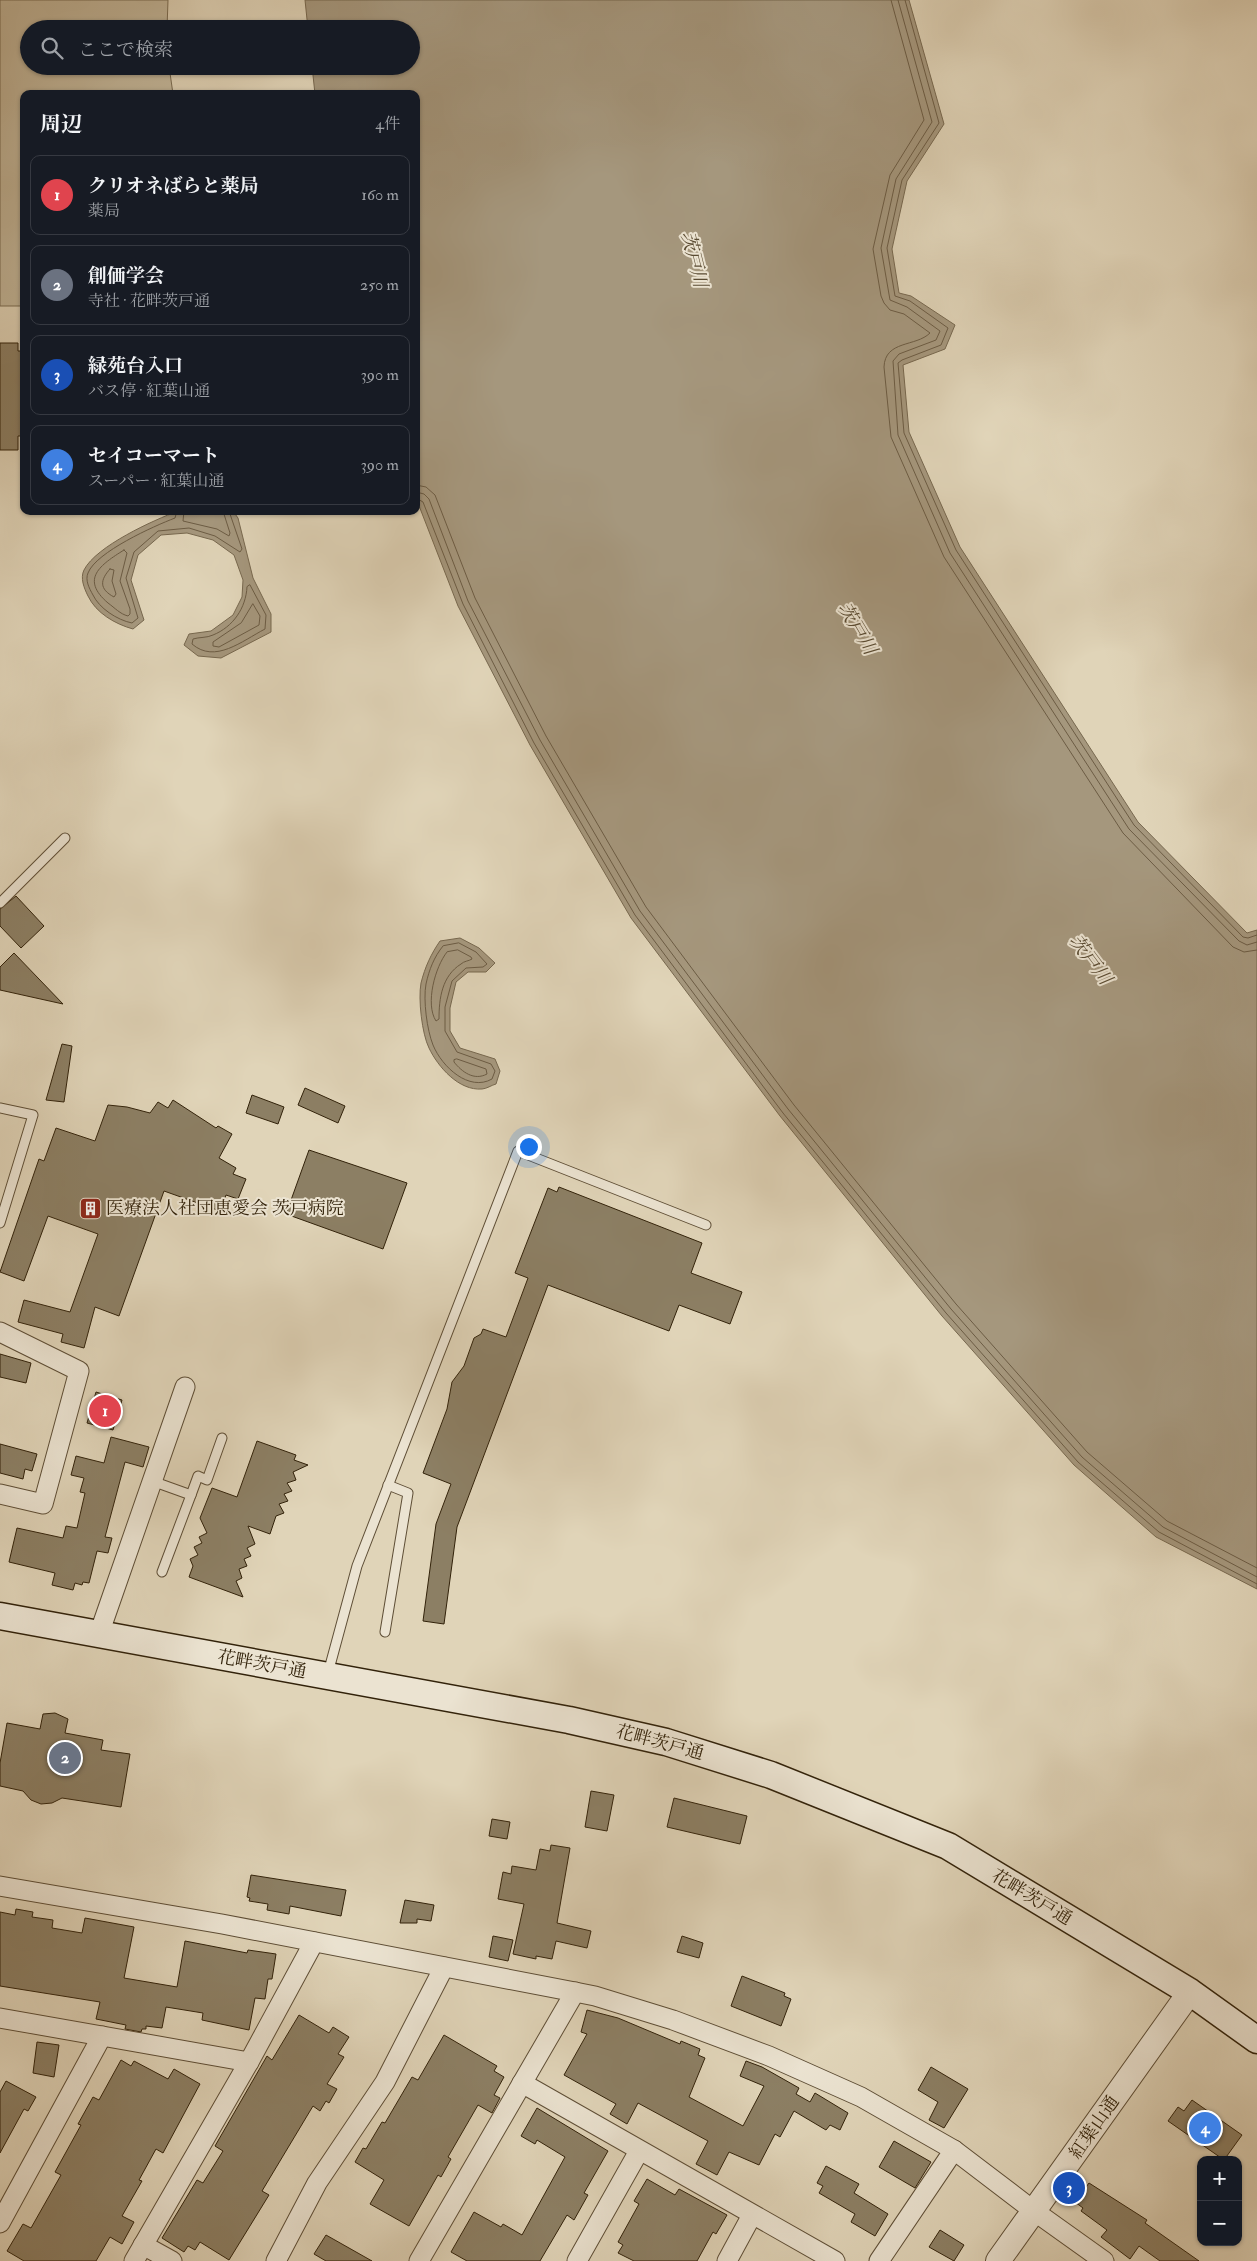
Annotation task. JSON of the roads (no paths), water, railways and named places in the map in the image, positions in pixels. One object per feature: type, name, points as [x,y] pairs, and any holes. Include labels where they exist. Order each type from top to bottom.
[{"type":"main road","name":"花畔茨戸通","points":[[0,1616],[569,1720],[666,1742],[771,1775],[948,1846],[1190,1992],[1257,2040]]},
{"type":"street","points":[[0,1332],[79,1371],[43,1504],[0,1494]]},
{"type":"street","points":[[99,1634],[185,1387]]},
{"type":"street","points":[[0,1886],[314,1942],[575,1992],[595,1996],[673,2020],[769,2056],[861,2097],[954,2150],[1104,2261]]},
{"type":"street","points":[[172,2261],[139,2253],[249,2062],[314,1942]]},
{"type":"street","points":[[276,2261],[317,2183],[385,2082],[444,1967]]},
{"type":"street","points":[[419,2261],[575,1992]]},
{"type":"street","name":"紅葉山通","points":[[998,2261],[1190,1992]]},
{"type":"street","points":[[0,2018],[249,2062]]},
{"type":"street","points":[[0,2223],[102,2036]]},
{"type":"street","points":[[522,2083],[752,2216],[835,2261]]},
{"type":"street","points":[[879,2261],[954,2150]]},
{"type":"street","points":[[577,2261],[639,2151]]},
{"type":"street","points":[[727,2261],[752,2216]]},
{"type":"lane","points":[[0,903],[65,838]]},
{"type":"lane","points":[[0,1108],[33,1115],[0,1223]]},
{"type":"lane","points":[[327,1676],[357,1566],[518,1151],[706,1225]]},
{"type":"lane","points":[[162,1572],[198,1476],[207,1480],[222,1438]]},
{"type":"lane","points":[[152,1481],[191,1495]]},
{"type":"lane","points":[[385,1632],[408,1493],[388,1485]]},
{"type":"water","name":"茨戸川","points":[[305,0],[909,0],[944,124],[907,181],[892,249],[899,293],[911,296],[955,325],[945,349],[903,365],[909,432],[960,547],[1138,822],[1247,933],[1257,930],[1257,1589],[1156,1537],[1074,1465],[942,1316],[780,1116],[631,918],[530,745],[458,606],[420,508],[420,90],[315,90],[313,75],[420,75],[420,20],[307,20]]},
{"type":"water","points":[[169,515],[236,515],[253,578],[271,614],[271,632],[221,658],[198,656],[184,645],[189,634],[211,631],[233,615],[242,597],[243,580],[234,555],[213,540],[187,533],[161,535],[138,555],[131,580],[144,620],[133,629],[113,621],[101,613],[91,602],[84,586],[82,576],[84,570],[90,561],[113,543]]},
{"type":"water","points":[[460,938],[479,948],[495,963],[486,972],[468,972],[456,982],[450,1008],[450,1031],[460,1048],[495,1059],[500,1071],[496,1084],[484,1089],[473,1089],[465,1086],[457,1082],[444,1070],[429,1048],[423,1026],[420,990],[429,961],[440,941]]},
{"type":"place","name":"医療法人社団恵愛会 茨戸病院","points":[[90,1208]]},
{"type":"place","name":"クリオネばらと薬局","points":[[105,1411]]},
{"type":"place","name":"創価学会","points":[[65,1758]]},
{"type":"place","name":"セイコーマート","points":[[1205,2128]]},
{"type":"place","name":"緑苑台入口","points":[[1069,2188]]}]
